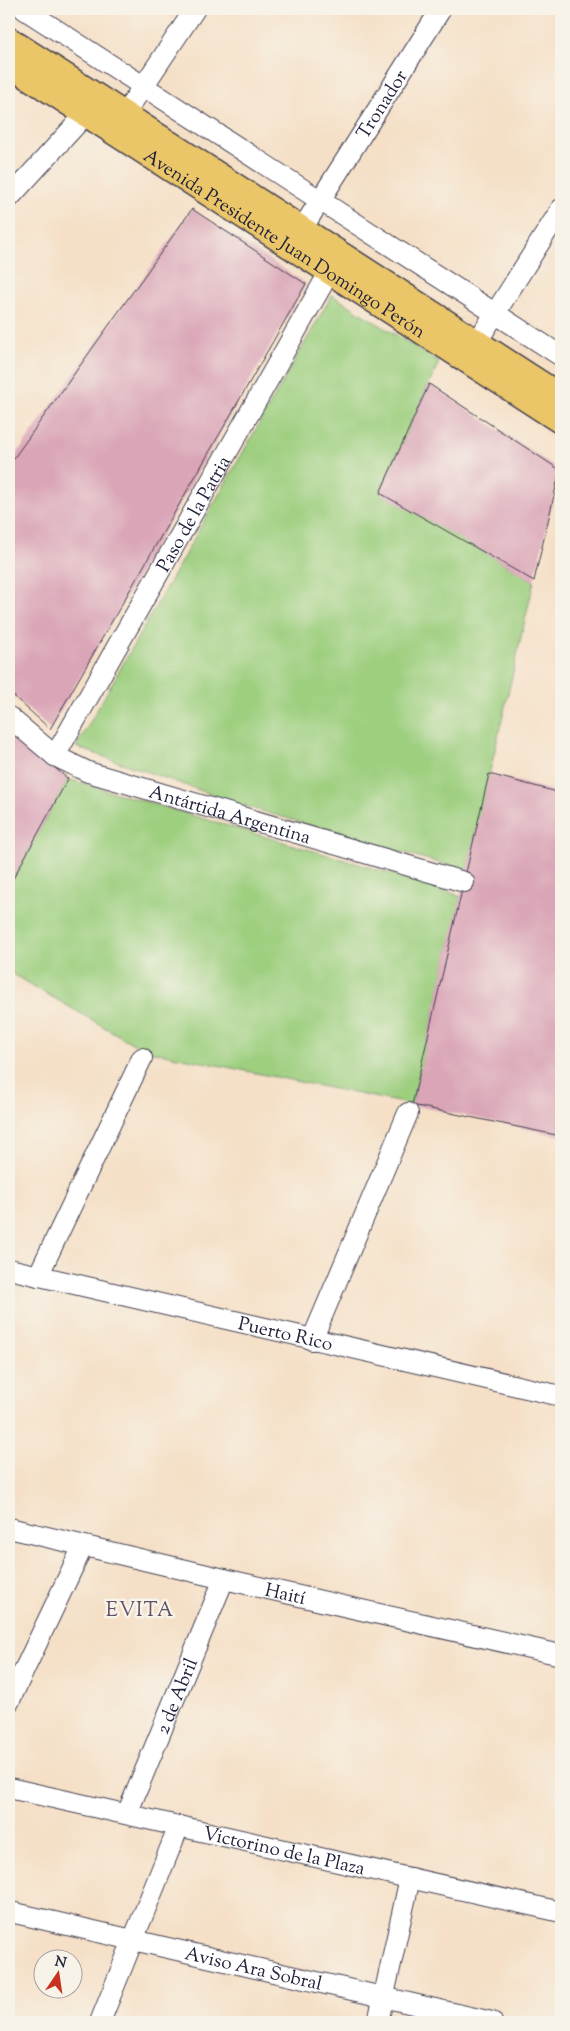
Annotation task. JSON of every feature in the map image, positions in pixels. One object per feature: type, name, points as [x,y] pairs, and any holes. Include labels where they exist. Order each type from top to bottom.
[{"type":"main road","name":"Avenida Presidente Juan Domingo Perón","points":[[9,40],[93,106],[330,271],[561,421]]},
{"type":"main road","name":"Avenida Presidente Juan Domingo Perón","points":[[9,64],[93,106],[124,116],[561,397]]},
{"type":"street","points":[[24,9],[561,356]]},
{"type":"street","points":[[124,116],[194,9]]},
{"type":"street","name":"Tronador","points":[[302,229],[442,9]]},
{"type":"street","points":[[9,198],[93,106]]},
{"type":"street","points":[[477,342],[561,209]]},
{"type":"street","name":"Paso de la Patria","points":[[55,756],[330,271]]},
{"type":"street","name":"Antártida Argentina","points":[[9,717],[55,756],[88,772],[464,882]]},
{"type":"street","points":[[38,1276],[142,1058]]},
{"type":"street","points":[[312,1340],[408,1113]]},
{"type":"street","name":"Puerto Rico","points":[[9,1269],[561,1396]]},
{"type":"street","name":"Haití","points":[[9,1528],[561,1655]]},
{"type":"street","points":[[9,1702],[83,1546]]},
{"type":"street","name":"2 de Abril","points":[[127,1814],[224,1579]]},
{"type":"street","name":"Victorino de la Plaza","points":[[9,1788],[561,1912]]},
{"type":"street","points":[[100,2022],[179,1826]]},
{"type":"street","points":[[378,2022],[410,1878]]},
{"type":"street","name":"Aviso Ara Sobral","points":[[15,1913],[492,2022]]},
{"type":"green space","points":[[332,295],[439,362],[380,492],[534,581],[467,871],[248,807],[76,747]]},
{"type":"green space","points":[[68,779],[437,887],[461,897],[412,1105],[144,1050],[9,972],[9,886]]},
{"type":"building","points":[[192,209],[306,284],[50,729],[9,692],[9,465]]},
{"type":"building","points":[[429,384],[560,470],[534,581],[380,493]]},
{"type":"building","points":[[9,729],[68,779],[9,886]]},
{"type":"building","points":[[489,774],[561,793],[561,1136],[412,1105]]},
{"type":"district","name":"EVITA","points":[[140,1609]]}]
